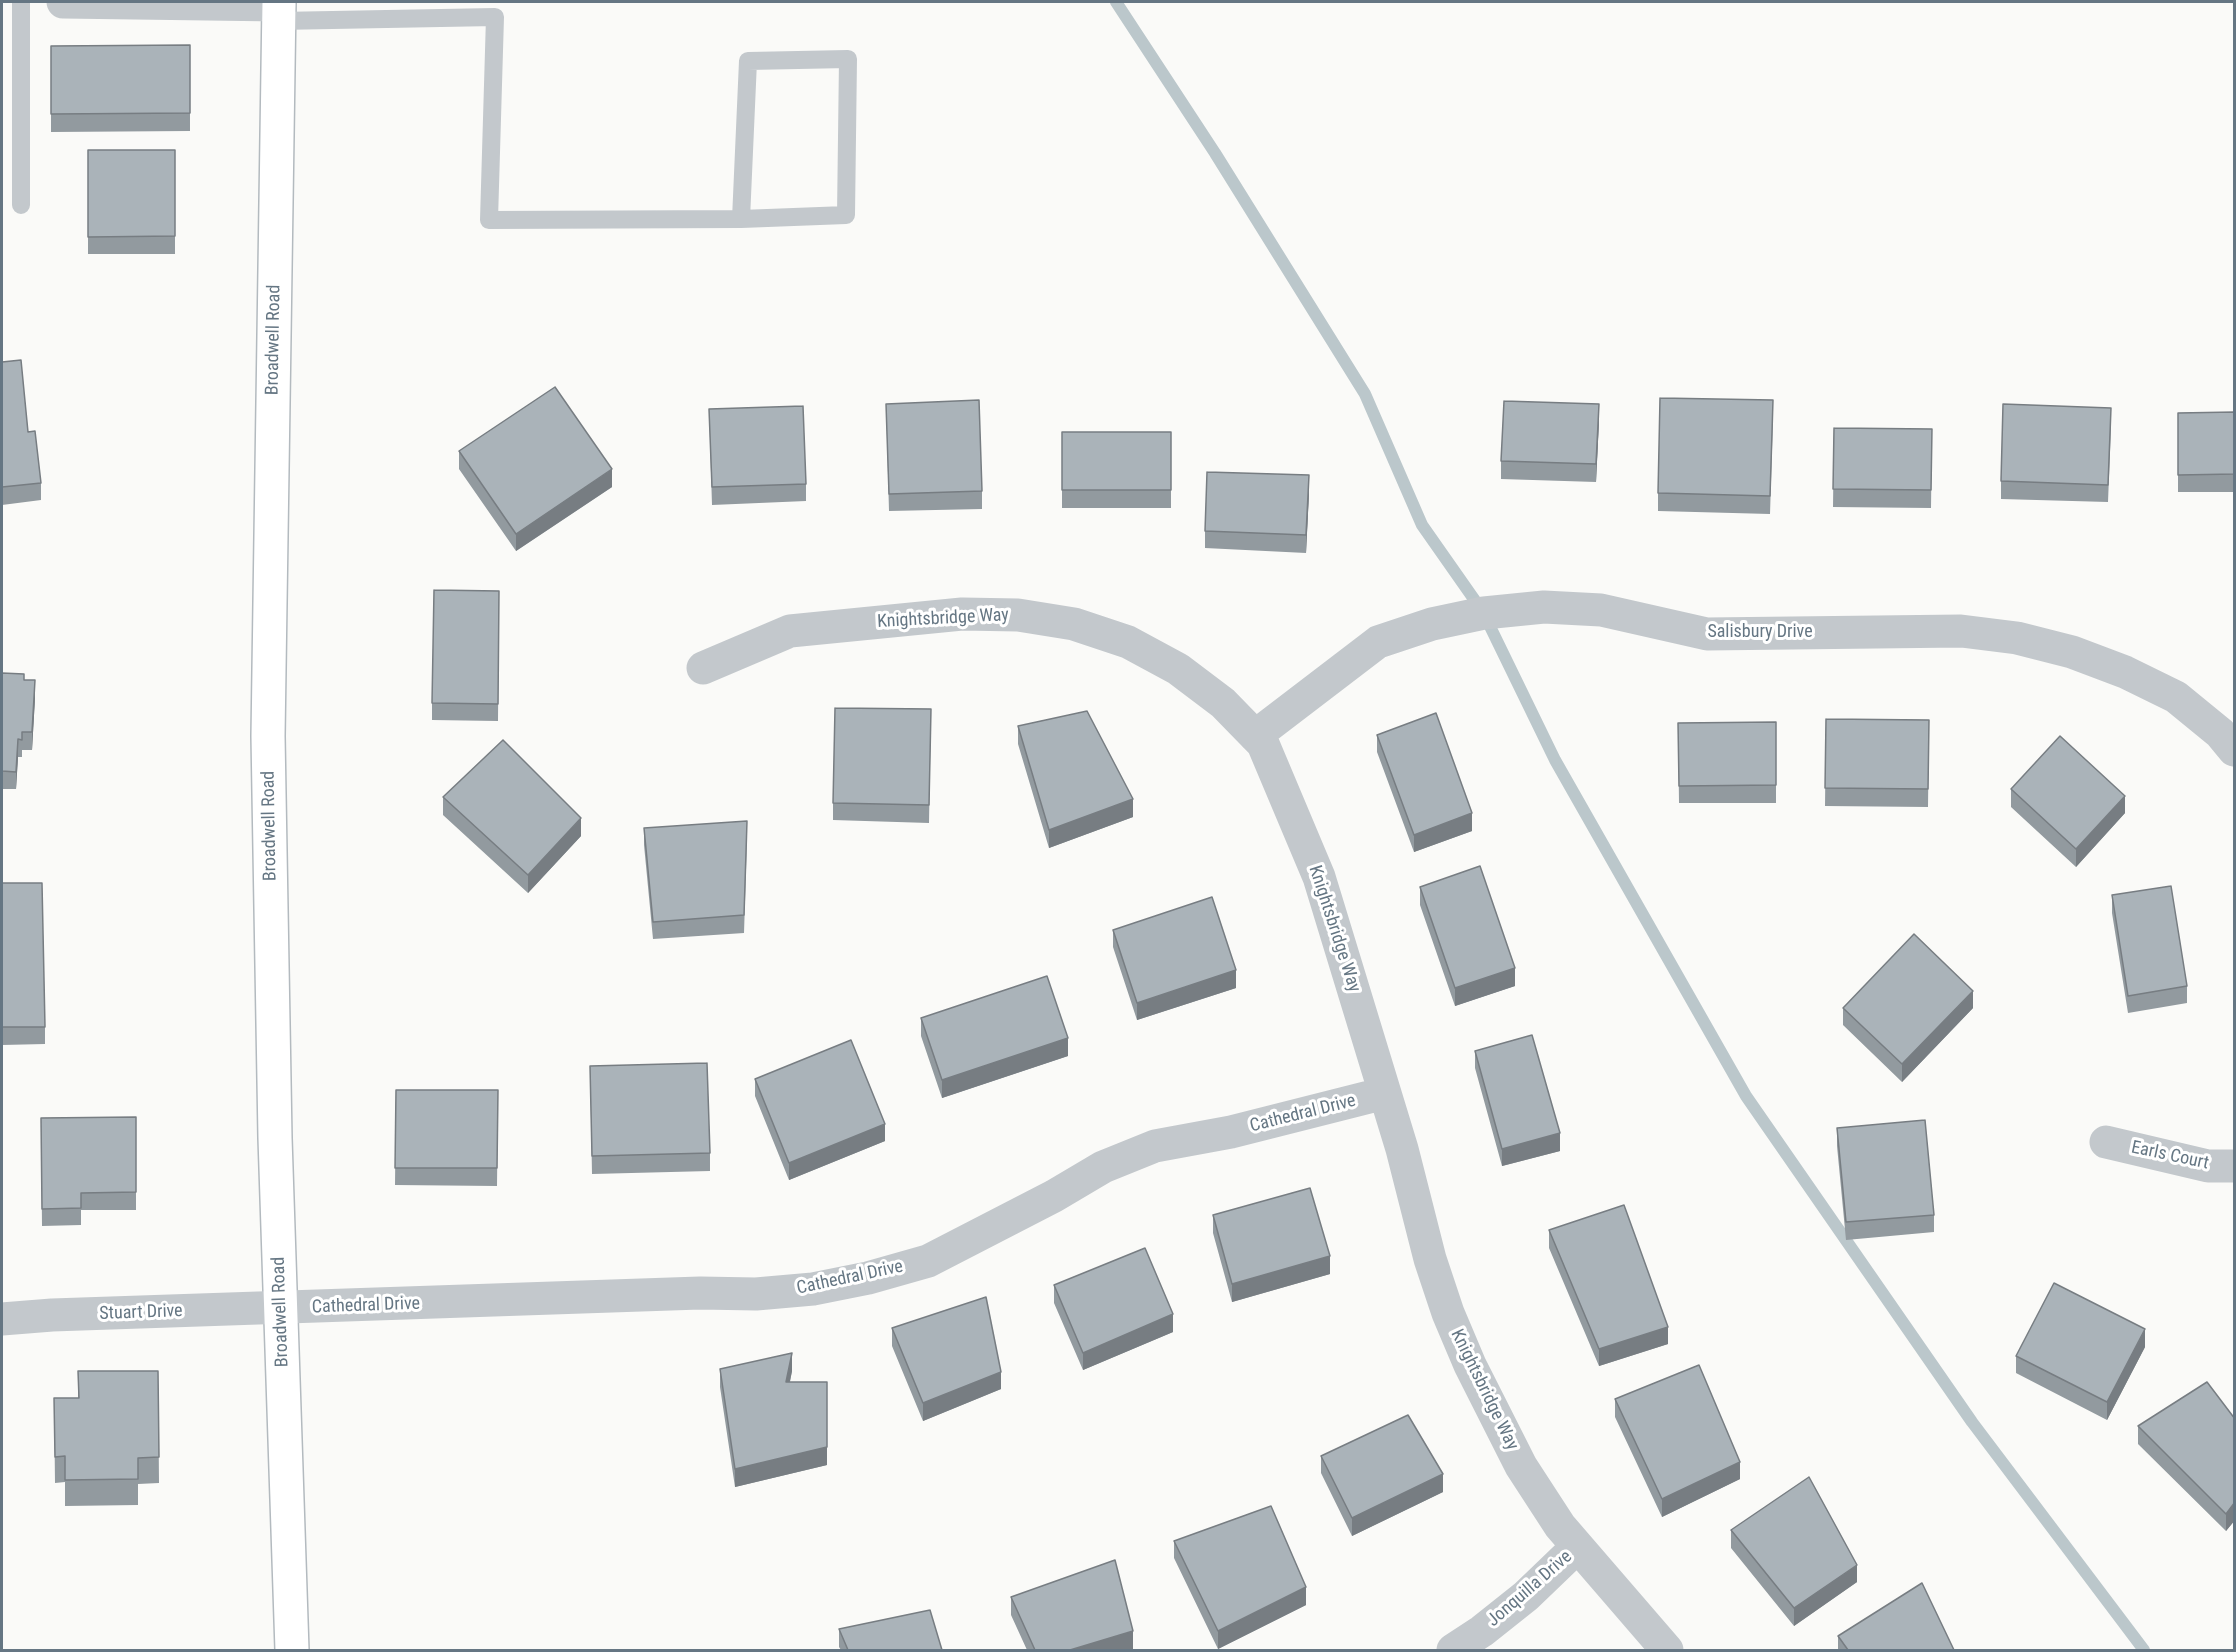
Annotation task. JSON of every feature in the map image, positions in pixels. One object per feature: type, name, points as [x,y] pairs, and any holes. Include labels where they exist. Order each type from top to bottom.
[{"type":"street","points":[[63,2],[279,9]]},
{"type":"street","name":"Broadwell Road","points":[[279,9],[268,736],[275,1138],[292,1650]]},
{"type":"street","name":"Salisbury Drive","points":[[1255,736],[1378,642],[1432,624],[1484,613],[1544,608],[1601,610],[1707,634],[1961,631],[2017,638],[2072,652],[2125,672],[2176,698],[2220,733],[2235,750]]},
{"type":"street","name":"Knightsbridge Way","points":[[703,668],[790,631],[962,614],[1018,615],[1074,624],[1128,642],[1178,669],[1223,703],[1263,744],[1319,877],[1402,1149],[1430,1259],[1448,1313],[1470,1365],[1521,1466],[1560,1526],[1667,1650]]},
{"type":"street","name":"Cathedral Drive","points":[[281,1309],[700,1293],[756,1294],[813,1289],[857,1281],[928,1261],[1054,1196],[1102,1167],[1155,1146],[1231,1132],[1385,1093]]},
{"type":"street","name":"Earls Court","points":[[2106,1142],[2208,1166],[2235,1166]]},
{"type":"street","name":"Stuart Drive","points":[[2,1319],[281,1309]]},
{"type":"street","name":"Jonquilla Drive","points":[[1453,1650],[1482,1631],[1526,1596],[1577,1547]]},
{"type":"lane","points":[[21,2],[21,205]]},
{"type":"lane","points":[[279,9],[495,17],[489,220],[741,219],[846,215],[848,59],[748,61],[741,219]]},
{"type":"building","points":[[190,45],[190,113],[51,114],[51,46]]},
{"type":"building","points":[[88,150],[175,150],[175,236],[88,237]]},
{"type":"building","points":[[21,360],[28,432],[35,431],[41,483],[2,487],[2,362]]},
{"type":"building","points":[[555,387],[612,469],[516,534],[459,451]]},
{"type":"building","points":[[1660,398],[1773,400],[1770,496],[1658,493]]},
{"type":"building","points":[[979,400],[982,491],[889,494],[886,404]]},
{"type":"building","points":[[1504,401],[1599,404],[1596,464],[1501,461]]},
{"type":"building","points":[[2003,404],[2111,408],[2108,485],[2001,481]]},
{"type":"building","points":[[803,406],[806,484],[712,487],[709,409]]},
{"type":"building","points":[[2235,412],[2235,474],[2178,475],[2178,413]]},
{"type":"building","points":[[1834,428],[1932,429],[1931,490],[1833,489]]},
{"type":"building","points":[[1062,432],[1171,432],[1171,490],[1062,490]]},
{"type":"building","points":[[1207,472],[1309,475],[1306,535],[1205,531]]},
{"type":"building","points":[[434,590],[499,591],[498,704],[432,703]]},
{"type":"building","points":[[2,673],[24,674],[24,680],[35,680],[32,732],[22,732],[22,740],[18,739],[16,772],[2,771]]},
{"type":"building","points":[[835,708],[931,709],[929,805],[833,803]]},
{"type":"building","points":[[1087,711],[1133,799],[1049,830],[1018,726]]},
{"type":"building","points":[[1436,713],[1472,813],[1414,835],[1377,735]]},
{"type":"building","points":[[1826,719],[1929,720],[1928,789],[1825,788]]},
{"type":"building","points":[[1776,722],[1776,785],[1679,786],[1678,723]]},
{"type":"building","points":[[2060,736],[2125,796],[2076,849],[2011,789]]},
{"type":"building","points":[[503,740],[581,818],[528,875],[443,797]]},
{"type":"building","points":[[747,821],[744,915],[653,922],[644,828]]},
{"type":"building","points":[[1480,866],[1515,968],[1455,988],[1420,887]]},
{"type":"building","points":[[2,883],[42,883],[45,1027],[2,1027]]},
{"type":"building","points":[[2171,886],[2187,986],[2128,996],[2112,895]]},
{"type":"building","points":[[1212,897],[1236,970],[1137,1003],[1113,930]]},
{"type":"building","points":[[1914,934],[1973,991],[1902,1064],[1843,1008]]},
{"type":"building","points":[[1047,976],[1068,1038],[942,1080],[921,1018]]},
{"type":"building","points":[[1532,1035],[1560,1133],[1502,1149],[1475,1051]]},
{"type":"building","points":[[851,1040],[885,1124],[789,1163],[755,1079]]},
{"type":"building","points":[[707,1063],[710,1153],[592,1156],[590,1066]]},
{"type":"building","points":[[396,1090],[498,1090],[497,1168],[395,1168]]},
{"type":"building","points":[[136,1117],[136,1192],[81,1193],[81,1208],[42,1209],[41,1118]]},
{"type":"building","points":[[1925,1120],[1934,1215],[1846,1222],[1837,1128]]},
{"type":"building","points":[[1310,1188],[1330,1256],[1232,1284],[1213,1215]]},
{"type":"building","points":[[1624,1205],[1668,1327],[1599,1349],[1549,1230]]},
{"type":"building","points":[[1145,1248],[1173,1314],[1083,1353],[1054,1285]]},
{"type":"building","points":[[2054,1283],[2145,1329],[2107,1402],[2016,1356]]},
{"type":"building","points":[[986,1297],[1001,1372],[923,1403],[892,1328]]},
{"type":"building","points":[[792,1353],[786,1382],[827,1382],[827,1447],[735,1469],[720,1369]]},
{"type":"building","points":[[1699,1365],[1740,1462],[1662,1499],[1615,1399]]},
{"type":"building","points":[[78,1371],[158,1371],[159,1457],[138,1458],[138,1479],[65,1480],[65,1456],[55,1457],[54,1398],[79,1398]]},
{"type":"building","points":[[2207,1382],[2235,1419],[2235,1502],[2226,1514],[2138,1426]]},
{"type":"building","points":[[1408,1415],[1443,1474],[1352,1518],[1321,1456]]},
{"type":"building","points":[[1809,1477],[1857,1565],[1794,1608],[1731,1530]]},
{"type":"building","points":[[1271,1506],[1306,1587],[1218,1631],[1174,1541]]},
{"type":"building","points":[[1115,1560],[1133,1631],[1070,1650],[1035,1650],[1011,1597]]},
{"type":"building","points":[[1922,1583],[1954,1650],[1848,1650],[1838,1636]]},
{"type":"building","points":[[930,1610],[942,1650],[848,1650],[839,1629]]},
{"type":"waterway","points":[[1116,2],[1215,153],[1365,394],[1422,525],[1483,612],[1555,760],[1746,1096],[1972,1422],[2144,1650]]}]
